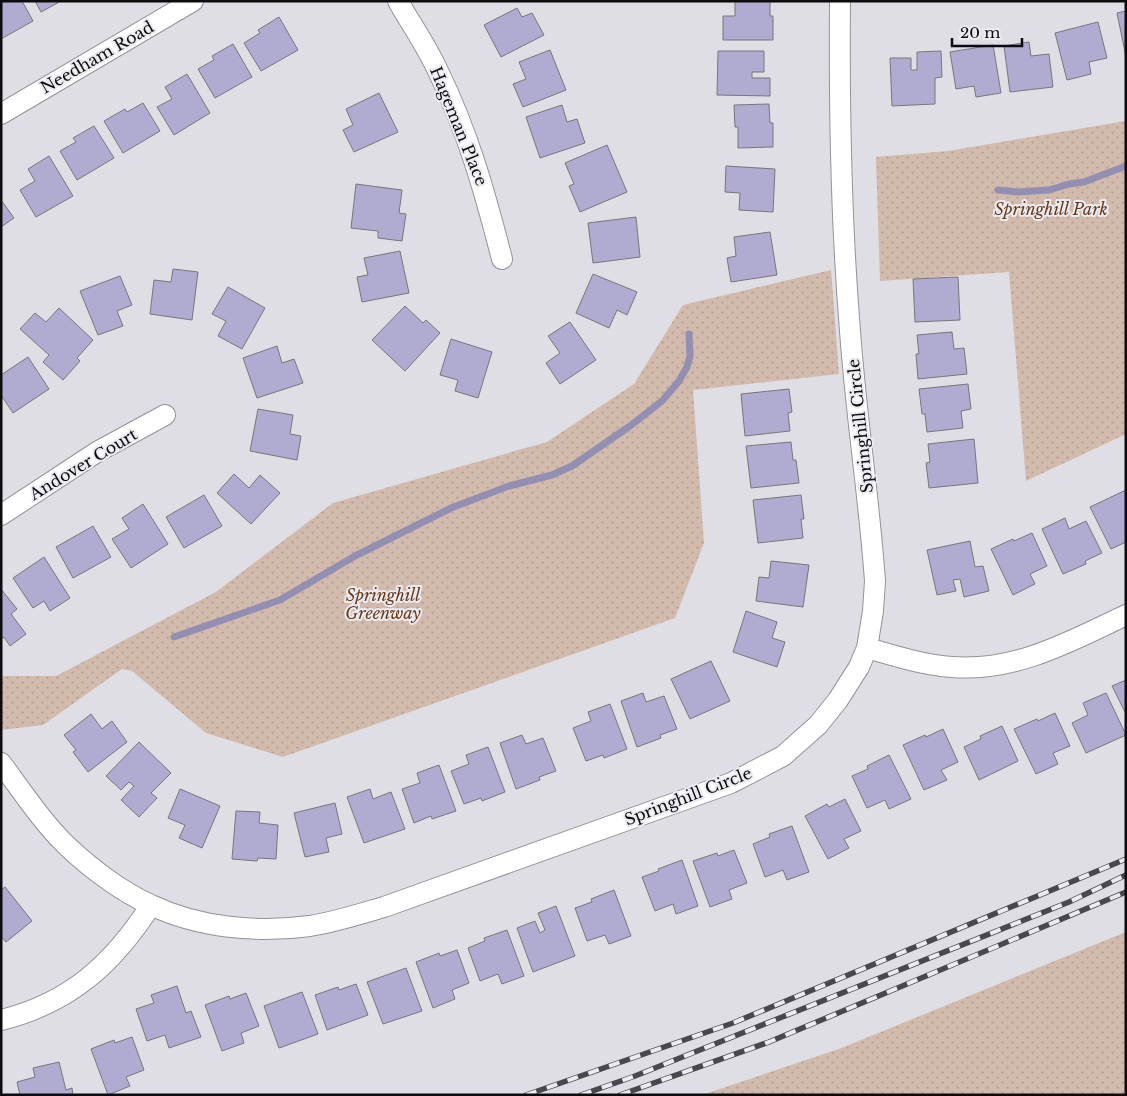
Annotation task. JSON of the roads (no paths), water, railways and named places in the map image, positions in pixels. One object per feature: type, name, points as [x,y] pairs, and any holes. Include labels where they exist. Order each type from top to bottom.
[{"type":"street","name":"Needham Road","points":[[1,114],[193,1]]},
{"type":"street","name":"Hageman Place","points":[[398,1],[438,70],[469,144],[485,190],[502,259]]},
{"type":"street","name":"Springhill Circle","points":[[1,763],[50,828],[67,846],[111,881],[151,905],[210,924],[239,928],[276,928],[311,926],[341,920],[393,904],[731,783],[782,756],[818,725],[838,700],[859,667],[867,648],[873,611],[875,581],[850,333],[843,226],[839,110],[840,1]]},
{"type":"street","name":"Andover Court","points":[[1,514],[97,452],[165,415]]},
{"type":"street","points":[[867,648],[925,664],[954,668],[978,667],[1023,660],[1047,652],[1126,615]]},
{"type":"street","points":[[1,1020],[45,1006],[94,973],[122,944],[151,905]]},
{"type":"waterway","points":[[998,190],[1018,192],[1049,190],[1084,182],[1126,166]]},
{"type":"waterway","points":[[174,637],[280,600],[355,556],[451,508],[509,486],[552,475],[572,466],[630,426],[662,401],[679,381],[687,367],[690,356],[689,334]]},
{"type":"railway","points":[[526,1095],[733,1023],[1126,859]]},
{"type":"railway","points":[[581,1095],[635,1076],[1069,902],[1126,875]]},
{"type":"railway","points":[[620,1095],[769,1042],[1126,892]]},
{"type":"park label","name":"Springhill Park","points":[[1051,209]]},
{"type":"park label","name":"Springhill Greenway","points":[[383,604]]}]
